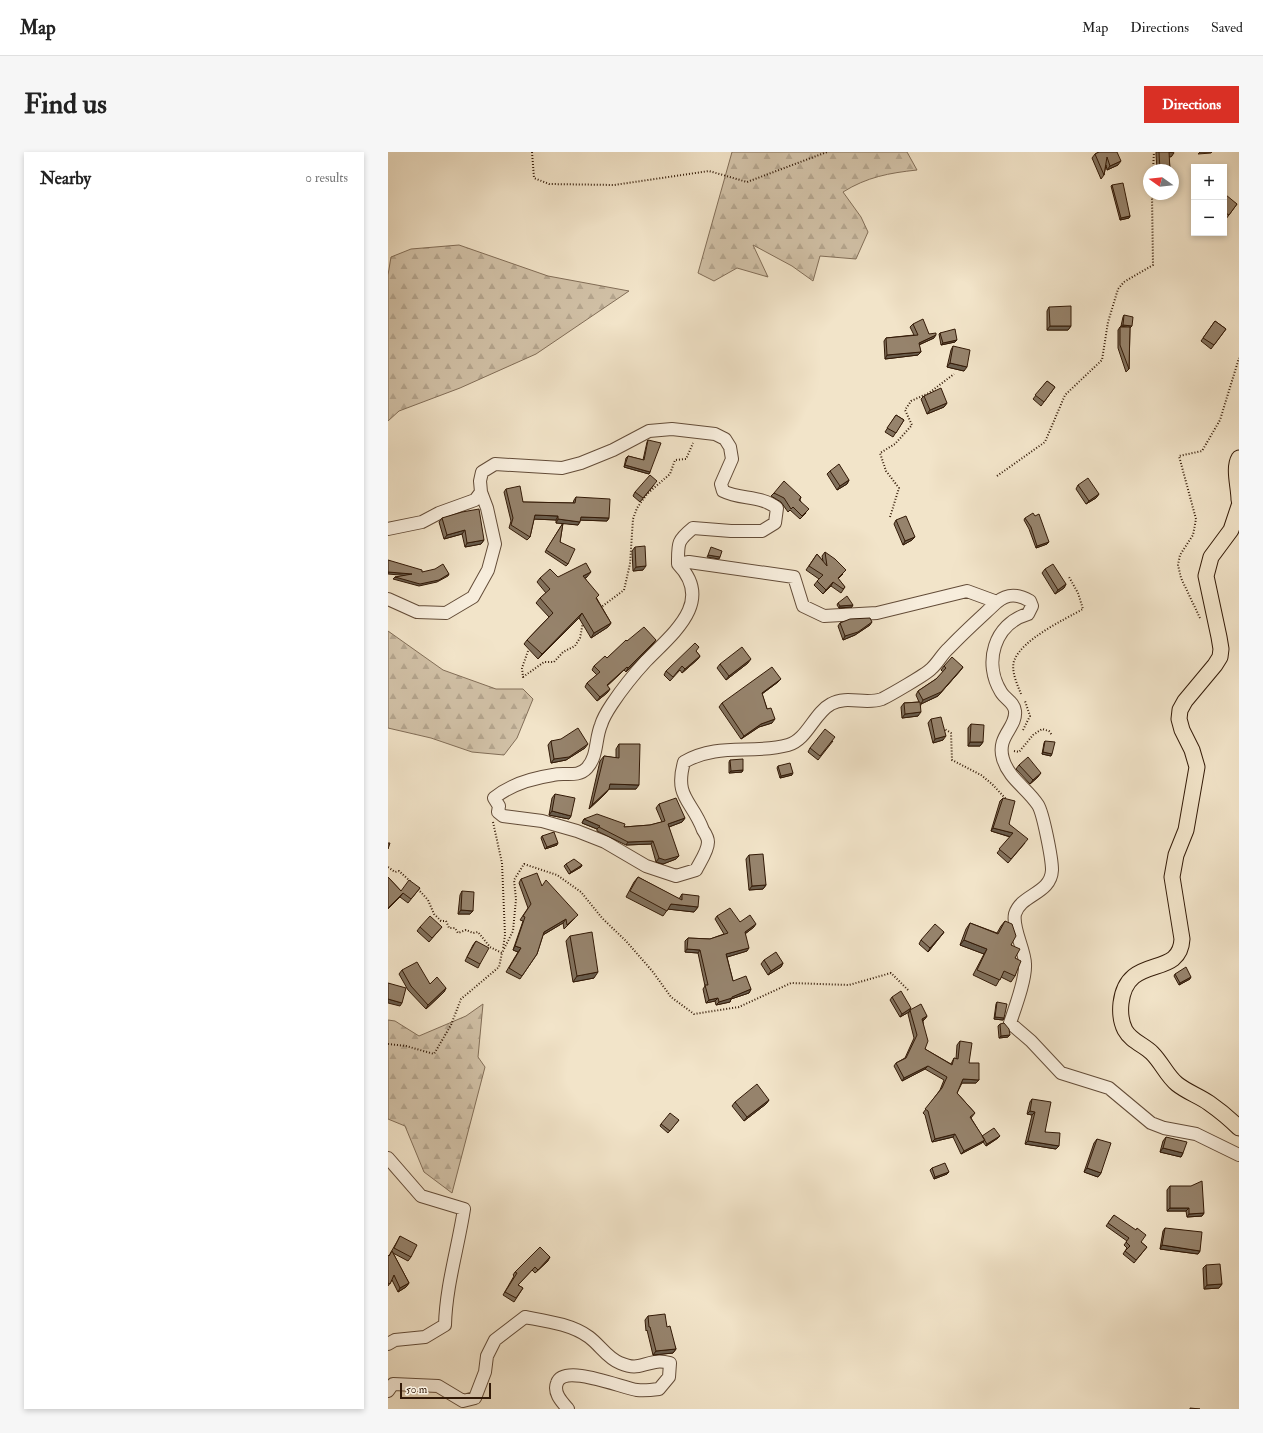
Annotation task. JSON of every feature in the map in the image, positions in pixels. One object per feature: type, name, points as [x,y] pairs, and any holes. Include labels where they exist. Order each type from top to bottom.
[{"type":"main road","points":[[1239,458],[1236,469],[1239,500]]},
{"type":"main road","points":[[1239,506],[1231,530],[1211,557],[1206,576],[1219,637],[1221,650],[1220,657],[1185,701],[1180,710],[1179,719],[1182,730],[1192,750],[1197,767],[1186,830],[1176,855],[1172,876],[1182,939],[1182,948],[1172,960],[1132,976],[1126,983],[1122,994],[1121,1009],[1123,1027],[1128,1035],[1152,1052],[1176,1083],[1208,1103],[1239,1128]]},
{"type":"street","points":[[388,599],[416,612],[446,613],[473,597],[488,570],[495,544],[487,508],[481,492],[480,480],[482,472],[495,464],[562,468],[581,463],[614,450],[649,431],[672,429],[715,434],[725,439],[730,446],[732,459],[721,484],[723,491],[739,497],[754,497],[769,502],[777,508],[775,523],[762,531],[731,531],[693,528],[681,538],[678,549],[678,564],[685,571],[692,587],[692,605],[682,625],[645,662],[612,704],[600,726],[596,750],[587,768],[573,775],[555,774],[504,790],[494,798],[499,806],[498,812],[503,816],[542,821],[577,831],[605,842],[646,866],[676,876],[696,870],[704,856],[708,841],[699,818],[684,797],[680,778],[684,762],[695,755],[718,749],[756,749],[789,745],[802,735],[830,704],[844,700],[863,702],[882,699],[931,669],[948,649],[1005,596],[1021,596],[1030,601],[1032,606],[1028,614],[1017,617],[1006,626],[995,641],[991,661],[994,678],[1001,693],[1012,703],[1015,710],[1014,721],[1002,744],[1001,753],[1004,762],[1014,780],[1038,805],[1050,850],[1052,871],[1047,884],[1041,890],[1020,904],[1015,916],[1025,964],[1024,976],[1010,1023],[1031,1041],[1061,1072],[1109,1088],[1151,1123],[1164,1128],[1196,1134],[1239,1155]]},
{"type":"street","points":[[388,529],[422,522],[439,513],[475,500],[481,492]]},
{"type":"street","points":[[678,564],[689,562],[794,577],[803,606],[824,616],[877,613],[967,591],[997,602]]},
{"type":"street","points":[[388,1158],[421,1196],[464,1209],[457,1252],[446,1302],[445,1325],[424,1337],[395,1340],[388,1344]]},
{"type":"street","points":[[388,1391],[393,1384],[438,1386],[463,1401],[475,1398],[485,1372],[487,1356],[495,1340],[525,1317],[557,1324],[575,1330],[590,1338],[604,1353],[619,1363],[638,1368],[656,1361],[670,1363],[669,1377],[659,1389],[638,1390],[570,1374],[561,1377],[557,1380],[556,1389],[561,1401],[568,1409]]},
{"type":"path","points":[[532,152],[534,178],[549,184],[614,186],[709,171],[747,182],[827,152]]},
{"type":"path","points":[[1153,164],[1154,152]]},
{"type":"path","points":[[997,476],[1045,442],[1065,395],[1102,360],[1108,322],[1118,289],[1124,282],[1153,265],[1152,200]]},
{"type":"path","points":[[1202,624],[1181,578],[1178,565],[1180,555],[1193,535],[1196,519],[1179,456],[1202,451],[1220,420],[1239,358]]},
{"type":"path","points":[[890,517],[899,488],[886,471],[880,453],[895,444],[912,425],[905,410],[911,401],[929,393],[954,374]]},
{"type":"path","points":[[597,610],[610,602],[624,590],[630,564],[633,520],[637,508],[647,494],[670,474],[675,460],[686,459],[693,444],[695,432]]},
{"type":"path","points":[[1021,734],[1030,716],[1027,703],[1020,694],[1014,676],[1014,662],[1019,651],[1028,643],[1058,622],[1083,609],[1078,593],[1069,577]]},
{"type":"path","points":[[528,651],[522,668],[523,677],[544,662],[554,662],[563,652],[575,646],[580,638],[582,624],[586,619]]},
{"type":"path","points":[[942,727],[951,733],[952,760],[981,776],[992,784],[1006,799]]},
{"type":"path","points":[[1001,753],[1007,750],[1019,752],[1032,735],[1042,729],[1049,731],[1052,735]]},
{"type":"path","points":[[388,1044],[406,1046],[434,1054],[451,1025],[461,998],[499,967],[505,936],[502,863],[494,832],[492,809],[499,806]]},
{"type":"path","points":[[502,952],[513,931],[516,899],[514,880],[524,864],[557,875],[581,892],[602,918],[626,941],[653,972],[671,997],[694,1014],[739,1007],[791,983],[849,985],[890,973],[909,992]]},
{"type":"path","points":[[388,867],[395,872],[400,871],[416,886],[428,900],[434,914],[441,921],[446,921],[449,928],[455,928],[458,932],[466,930],[473,933],[478,932],[490,947],[502,952]]},
{"type":"green space","points":[[732,152],[907,152],[917,170],[878,176],[843,192],[861,217],[868,232],[856,259],[820,256],[813,281],[792,266],[753,245],[768,277],[737,268],[714,281],[698,273]]},
{"type":"green space","points":[[459,245],[548,276],[629,291],[536,354],[460,388],[399,411],[388,421],[388,275],[391,257],[411,249]]},
{"type":"green space","points":[[388,631],[443,670],[496,689],[523,689],[533,699],[517,738],[504,755],[472,752],[431,738],[388,728]]},
{"type":"green space","points":[[483,1004],[478,1057],[485,1067],[452,1193],[424,1172],[405,1126],[388,1119],[388,1020],[395,1021],[419,1036],[466,1016]]},
{"type":"building","points":[[1099,152],[1117,152],[1121,161],[1110,166],[1107,157],[1104,175],[1095,154]]},
{"type":"building","points":[[1159,152],[1169,152],[1170,164],[1160,164]]},
{"type":"building","points":[[1123,183],[1130,216],[1121,218],[1112,185]]},
{"type":"building","points":[[1227,196],[1237,204],[1229,215],[1227,214]]},
{"type":"building","points":[[1071,306],[1071,326],[1050,326],[1049,307]]},
{"type":"building","points":[[1124,315],[1133,317],[1132,326],[1123,325]]},
{"type":"building","points":[[923,319],[929,334],[936,333],[936,335],[919,343],[921,352],[887,355],[886,338],[918,335],[913,324]]},
{"type":"building","points":[[1215,321],[1226,329],[1214,345],[1203,338]]},
{"type":"building","points":[[1120,327],[1130,327],[1129,369],[1120,345]]},
{"type":"building","points":[[955,329],[957,340],[943,343],[940,333]]},
{"type":"building","points":[[953,346],[970,350],[967,367],[950,363]]},
{"type":"building","points":[[1047,381],[1055,387],[1044,402],[1035,395]]},
{"type":"building","points":[[941,388],[947,403],[930,410],[924,396]]},
{"type":"building","points":[[896,415],[904,420],[896,433],[887,428]]},
{"type":"building","points":[[648,440],[661,443],[650,472],[625,465],[628,456],[644,460]]},
{"type":"building","points":[[839,464],[849,480],[840,486],[830,471]]},
{"type":"building","points":[[650,475],[657,481],[643,498],[635,492]]},
{"type":"building","points":[[1088,478],[1099,494],[1089,501],[1078,485]]},
{"type":"building","points":[[784,481],[801,497],[799,500],[809,509],[802,516],[793,507],[791,509],[784,498],[774,493]]},
{"type":"building","points":[[520,486],[523,502],[575,503],[576,497],[610,499],[609,518],[581,517],[580,522],[558,519],[558,516],[535,515],[530,537],[511,525],[513,518],[506,489]]},
{"type":"building","points":[[479,509],[484,540],[467,543],[465,530],[447,535],[442,518]]},
{"type":"building","points":[[1033,513],[1035,516],[1039,514],[1049,542],[1037,546],[1031,527],[1025,518]]},
{"type":"building","points":[[906,516],[915,537],[905,541],[896,520]]},
{"type":"building","points":[[563,523],[560,542],[575,549],[568,564],[546,550]]},
{"type":"building","points":[[645,546],[646,566],[636,567],[635,547]]},
{"type":"building","points":[[711,547],[722,551],[720,557],[708,555]]},
{"type":"building","points":[[825,552],[846,570],[838,578],[845,587],[843,589],[833,582],[826,590],[817,581],[823,575],[809,566],[817,554],[827,566]]},
{"type":"building","points":[[388,560],[422,570],[422,572],[435,569],[443,564],[449,574],[439,580],[420,584],[395,577],[412,574],[388,572]]},
{"type":"building","points":[[586,563],[591,572],[583,576],[599,595],[596,598],[611,623],[594,633],[582,613],[542,654],[527,640],[553,613],[540,598],[550,589],[540,578],[550,569],[558,577]]},
{"type":"building","points":[[1053,564],[1066,584],[1058,590],[1045,569]]},
{"type":"building","points":[[847,596],[853,605],[840,606],[838,603]]},
{"type":"building","points":[[870,618],[872,622],[858,632],[845,636],[840,623],[850,619]]},
{"type":"building","points":[[644,627],[656,640],[628,668],[627,667],[607,685],[610,689],[600,697],[587,683],[600,672],[594,666],[605,656],[607,658],[626,640],[627,641]]},
{"type":"building","points":[[695,643],[699,647],[696,651],[700,656],[685,669],[682,666],[673,677],[666,671]]},
{"type":"building","points":[[742,647],[751,659],[729,676],[720,664]]},
{"type":"building","points":[[952,657],[963,667],[941,692],[923,700],[918,691],[936,679],[946,668],[944,666]]},
{"type":"building","points":[[772,667],[781,679],[762,693],[767,709],[771,708],[775,719],[761,724],[744,736],[722,703]]},
{"type":"building","points":[[920,702],[921,712],[905,714],[904,703]]},
{"type":"building","points":[[941,717],[946,736],[935,739],[931,719]]},
{"type":"building","points":[[971,724],[984,725],[983,742],[970,742]]},
{"type":"building","points":[[578,728],[588,744],[569,757],[554,759],[551,741],[561,739]]},
{"type":"building","points":[[825,729],[835,737],[820,756],[810,748]]},
{"type":"building","points":[[1045,741],[1055,742],[1052,754],[1043,752]]},
{"type":"building","points":[[619,744],[640,744],[639,785],[610,784],[609,789],[592,805],[604,756],[619,758]]},
{"type":"building","points":[[1028,757],[1041,773],[1033,780],[1019,765]]},
{"type":"building","points":[[743,759],[743,770],[731,771],[730,760]]},
{"type":"building","points":[[790,763],[793,773],[781,776],[778,766]]},
{"type":"building","points":[[555,794],[575,798],[571,816],[552,811]]},
{"type":"building","points":[[676,798],[685,818],[668,824],[679,856],[665,860],[659,858],[653,841],[628,842],[599,827],[600,826],[584,819],[597,814],[625,824],[624,827],[650,825],[665,821],[659,804]]},
{"type":"building","points":[[1003,798],[1015,801],[1009,824],[1028,839],[1011,859],[999,849],[1013,833],[993,828]]},
{"type":"building","points":[[554,832],[558,843],[547,847],[542,836]]},
{"type":"building","points":[[763,854],[766,885],[752,886],[749,855]]},
{"type":"building","points":[[574,859],[582,865],[571,872],[566,864]]},
{"type":"building","points":[[537,873],[542,886],[546,880],[578,915],[567,925],[566,919],[544,932],[537,954],[522,976],[509,968],[521,948],[515,946],[525,917],[523,916],[531,904],[521,879]]},
{"type":"building","points":[[388,877],[401,891],[409,880],[420,888],[411,899],[403,893],[388,908]]},
{"type":"building","points":[[638,877],[682,900],[682,894],[699,896],[698,907],[671,904],[667,911],[630,891]]},
{"type":"building","points":[[462,891],[474,892],[473,911],[461,910]]},
{"type":"building","points":[[730,908],[740,922],[750,915],[756,924],[745,932],[749,948],[726,954],[733,981],[746,976],[751,989],[719,1002],[718,998],[709,1000],[705,985],[708,985],[700,950],[687,949],[688,938],[710,939],[728,933],[717,916]]},
{"type":"building","points":[[430,916],[442,927],[432,938],[420,927]]},
{"type":"building","points":[[1005,921],[1012,924],[1016,936],[1011,945],[1020,949],[1015,958],[1021,961],[1015,976],[1004,971],[1000,980],[977,970],[987,949],[964,940],[970,923],[998,934]]},
{"type":"building","points":[[935,924],[944,932],[930,948],[921,940]]},
{"type":"building","points":[[592,932],[598,972],[577,976],[570,936]]},
{"type":"building","points":[[476,941],[489,948],[480,964],[467,957]]},
{"type":"building","points":[[776,952],[783,963],[771,971],[764,960]]},
{"type":"building","points":[[417,962],[430,984],[437,977],[446,988],[428,1005],[411,986],[402,970]]},
{"type":"building","points":[[1186,967],[1191,977],[1180,983],[1175,974]]},
{"type":"building","points":[[388,983],[406,988],[402,1003],[388,999]]},
{"type":"building","points":[[901,991],[911,1008],[902,1014],[892,997]]},
{"type":"building","points":[[997,1002],[1007,1004],[1004,1018],[995,1017]]},
{"type":"building","points":[[921,1004],[927,1016],[922,1019],[928,1041],[925,1049],[952,1065],[954,1058],[958,1059],[960,1041],[972,1043],[969,1063],[979,1063],[979,1080],[963,1079],[957,1093],[975,1113],[970,1117],[985,1140],[964,1151],[955,1134],[935,1139],[928,1111],[925,1109],[942,1088],[947,1077],[928,1066],[904,1078],[896,1063],[906,1058],[917,1035],[910,1010]]},
{"type":"building","points":[[1004,1023],[1009,1029],[1010,1035],[1001,1036],[1000,1024]]},
{"type":"building","points":[[757,1084],[769,1100],[747,1117],[735,1102]]},
{"type":"building","points":[[1032,1099],[1051,1102],[1045,1132],[1060,1133],[1059,1146],[1028,1141],[1035,1112],[1030,1111]]},
{"type":"building","points":[[670,1113],[679,1120],[670,1131],[661,1124]]},
{"type":"building","points":[[994,1128],[1000,1136],[987,1144],[982,1136]]},
{"type":"building","points":[[1166,1137],[1187,1142],[1183,1153],[1163,1148]]},
{"type":"building","points":[[1097,1139],[1111,1143],[1101,1173],[1087,1168]]},
{"type":"building","points":[[945,1163],[949,1172],[935,1177],[932,1168]]},
{"type":"building","points":[[1202,1181],[1204,1213],[1189,1214],[1189,1208],[1170,1208],[1170,1186],[1191,1186]]},
{"type":"building","points":[[1114,1215],[1146,1235],[1141,1242],[1147,1247],[1136,1260],[1125,1251],[1130,1246],[1126,1242],[1129,1238],[1108,1223]]},
{"type":"building","points":[[1165,1228],[1202,1232],[1200,1251],[1162,1245]]},
{"type":"building","points":[[400,1236],[417,1245],[411,1257],[394,1248]]},
{"type":"building","points":[[540,1247],[550,1257],[538,1270],[535,1267],[518,1285],[523,1288],[516,1298],[505,1292],[517,1273],[515,1272]]},
{"type":"building","points":[[392,1251],[409,1283],[400,1288],[394,1275],[390,1284],[388,1283],[388,1255],[389,1256]]},
{"type":"building","points":[[1220,1264],[1222,1284],[1207,1285],[1206,1265]]},
{"type":"building","points":[[665,1314],[667,1327],[670,1326],[676,1349],[656,1351],[649,1327],[648,1316]]}]
